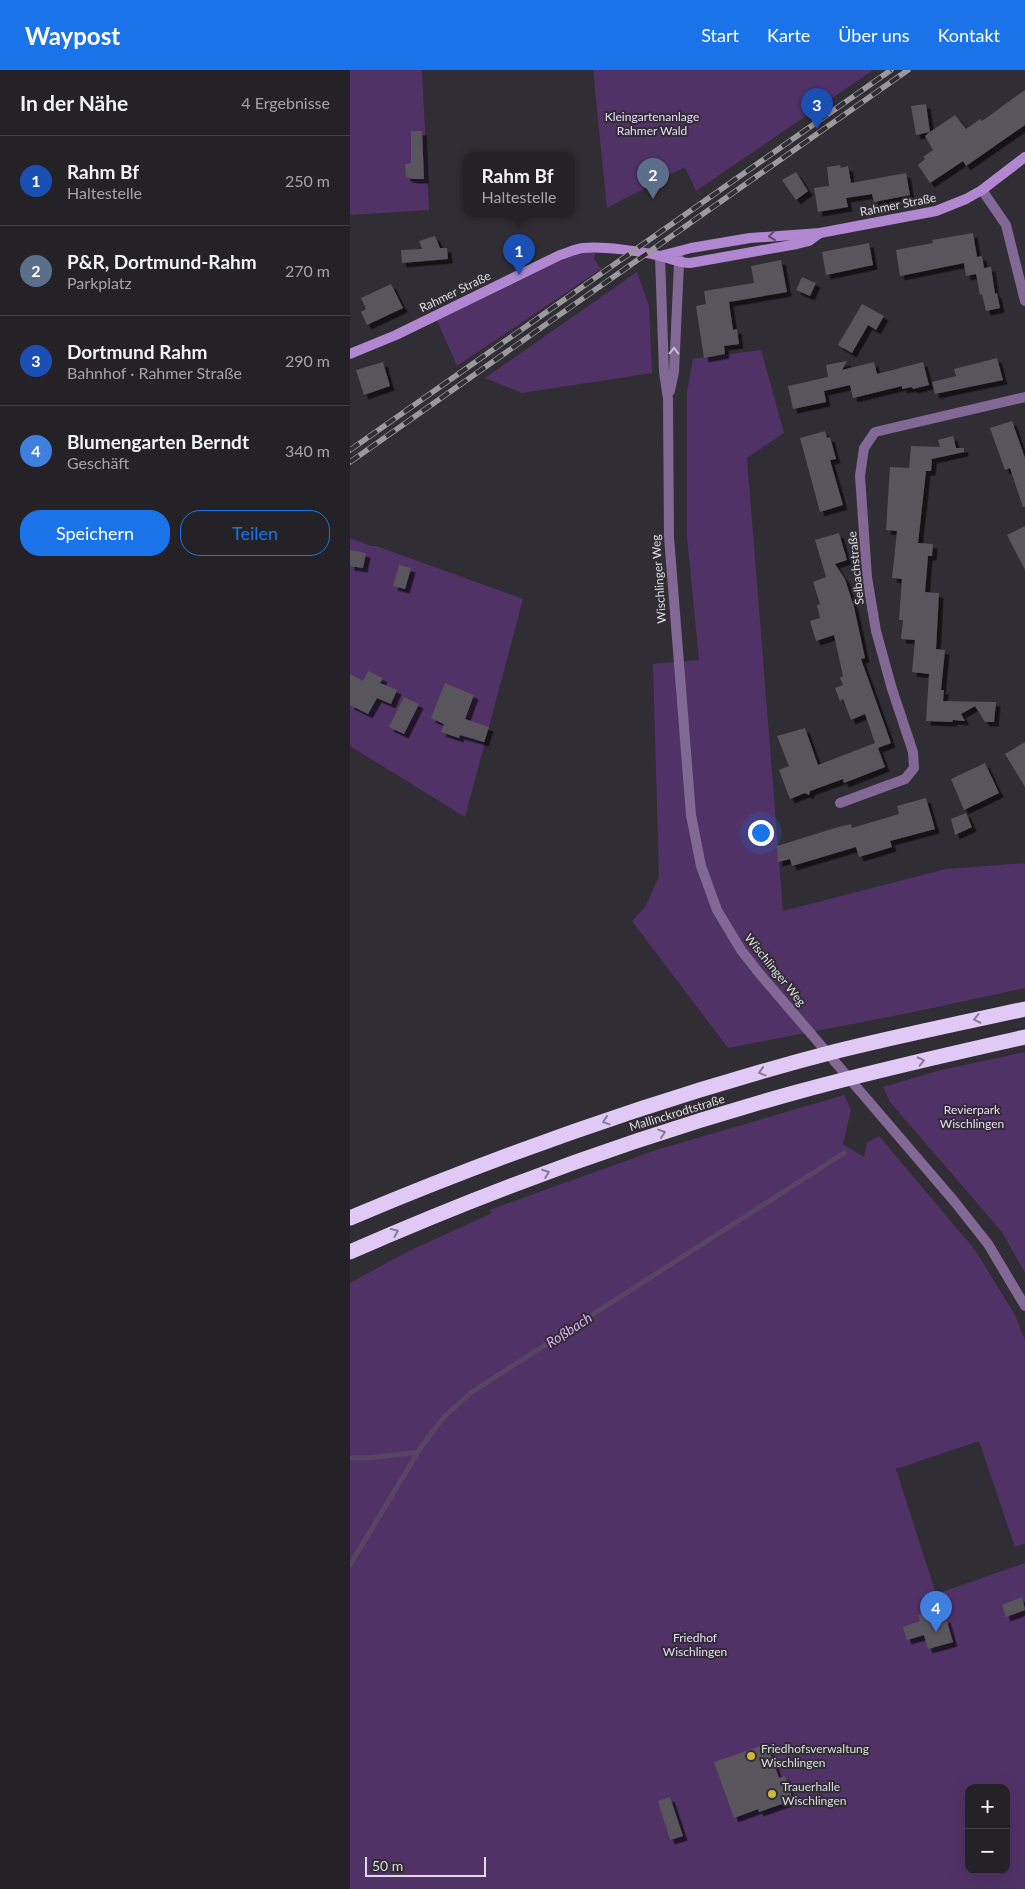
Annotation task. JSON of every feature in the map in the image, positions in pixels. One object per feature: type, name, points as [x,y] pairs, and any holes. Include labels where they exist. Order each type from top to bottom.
[{"type":"highway","name":"Mallinckrodtstraße","points":[[350,1218],[446,1178],[671,1099],[841,1050],[1025,1009]]},
{"type":"highway","name":"Mallinckrodtstraße","points":[[350,1252],[503,1188],[680,1127],[798,1092],[919,1061],[1025,1037]]},
{"type":"main road","name":"Rahmer Straße","points":[[660,256],[678,250],[750,238],[820,233],[936,211],[966,199],[982,190],[1025,157]]},
{"type":"main road","name":"Rahmer Straße","points":[[350,354],[396,336],[560,255],[581,248],[596,248],[660,256],[679,263],[708,261],[797,244],[809,241],[820,233]]},
{"type":"street","points":[[982,190],[1006,224],[1025,301]]},
{"type":"street","name":"Wischlinger Weg","points":[[668,399],[674,372],[678,250]]},
{"type":"street","name":"Wischlinger Weg","points":[[660,256],[664,372],[668,399],[669,537],[691,815],[702,866],[717,910],[741,950],[919,1158],[988,1244],[1025,1306]]},
{"type":"street","name":"Selbachstraße","points":[[840,803],[905,779],[914,768],[913,752],[892,689],[876,631],[867,577],[860,476],[864,448],[875,432],[1025,397]]},
{"type":"green space","points":[[350,70],[422,70],[429,210],[350,215]]},
{"type":"green space","name":"Kleingartenanlage Rahmer Wald","points":[[593,70],[873,70],[696,191],[685,167],[607,208]]},
{"type":"green space","points":[[596,248],[594,259],[601,269],[457,366],[435,316],[560,255]]},
{"type":"green space","points":[[637,272],[649,306],[652,373],[522,393],[485,378]]},
{"type":"green space","points":[[761,350],[784,433],[747,458],[783,911],[946,869],[1025,863],[1025,988],[909,1013],[728,1048],[632,921],[645,907],[659,877],[653,664],[699,660],[687,537],[687,392],[693,359]]},
{"type":"green space","points":[[350,538],[523,599],[465,817],[350,746]]},
{"type":"green space","name":"Revierpark Wischlingen","points":[[1025,1052],[1025,1273],[1002,1232],[890,1102],[883,1087],[941,1070]]},
{"type":"green space","name":"Friedhof Wischlingen","points":[[844,1095],[851,1110],[843,1144],[864,1157],[867,1143],[879,1136],[975,1250],[1015,1315],[1025,1340],[1025,1543],[1015,1547],[979,1441],[896,1469],[936,1594],[1025,1563],[1025,1889],[350,1889],[350,1283],[407,1252],[492,1213],[489,1210],[656,1150]]},
{"type":"building","points":[[1025,90],[1025,125],[966,166],[963,161],[930,183],[918,165],[925,159],[923,157],[933,150],[925,136],[955,115],[966,129],[980,119],[982,121]]},
{"type":"building","points":[[926,104],[930,132],[916,135],[911,106]]},
{"type":"building","points":[[411,131],[422,131],[424,179],[406,177],[405,164],[411,163]]},
{"type":"building","points":[[840,165],[841,168],[848,166],[851,183],[906,173],[910,195],[874,202],[872,194],[846,198],[848,207],[818,212],[814,188],[829,186],[827,167]]},
{"type":"building","points":[[796,172],[808,191],[796,200],[782,180]]},
{"type":"building","points":[[973,233],[977,257],[982,256],[984,268],[991,267],[995,294],[997,293],[1000,308],[986,311],[982,294],[980,295],[976,274],[966,276],[964,263],[900,276],[896,250],[933,243],[932,240]]},
{"type":"building","points":[[435,236],[440,248],[447,248],[448,259],[402,263],[401,250],[422,249],[419,241]]},
{"type":"building","points":[[869,243],[873,265],[826,275],[822,252]]},
{"type":"building","points":[[781,260],[787,292],[729,302],[733,330],[737,329],[739,344],[724,346],[725,354],[704,358],[696,306],[706,304],[704,291],[754,283],[751,266]]},
{"type":"building","points":[[802,277],[816,283],[810,296],[796,290]]},
{"type":"building","points":[[391,284],[403,308],[367,325],[361,312],[366,309],[361,298]]},
{"type":"building","points":[[862,304],[884,316],[876,330],[868,325],[852,353],[838,345]]},
{"type":"building","points":[[997,358],[1003,380],[935,394],[932,382],[956,376],[954,369]]},
{"type":"building","points":[[847,361],[842,370],[874,362],[877,374],[923,362],[929,385],[913,389],[912,387],[902,389],[902,386],[853,398],[850,385],[824,391],[826,402],[793,409],[788,386],[828,377],[826,365]]},
{"type":"building","points":[[383,362],[390,386],[364,395],[356,370]]},
{"type":"building","points":[[1012,421],[1025,458],[1025,507],[1023,507],[1010,468],[1005,470],[990,428]]},
{"type":"building","points":[[825,431],[827,438],[830,437],[836,459],[830,460],[843,505],[820,512],[800,438]]},
{"type":"building","points":[[953,436],[956,448],[964,448],[964,452],[932,459],[931,471],[926,471],[918,543],[933,544],[932,556],[928,556],[925,592],[939,593],[936,649],[945,650],[941,690],[944,690],[943,701],[996,702],[994,722],[985,722],[975,706],[961,714],[965,721],[926,721],[929,674],[912,672],[915,640],[901,639],[903,620],[899,620],[902,579],[892,578],[897,531],[886,530],[890,467],[909,468],[911,446],[940,447],[938,440]]},
{"type":"building","points":[[1025,526],[1025,570],[1007,535]]},
{"type":"building","points":[[839,533],[847,560],[835,564],[845,579],[854,607],[865,658],[861,659],[891,743],[878,748],[885,767],[844,783],[843,779],[810,791],[809,795],[805,793],[790,799],[779,770],[789,766],[777,736],[805,728],[818,765],[875,743],[865,714],[851,720],[843,699],[840,701],[835,688],[843,685],[840,678],[843,676],[834,635],[816,641],[810,621],[820,618],[817,605],[820,604],[813,582],[826,577],[815,540]]},
{"type":"building","points":[[350,550],[366,553],[363,568],[350,566]]},
{"type":"building","points":[[399,565],[411,568],[405,589],[393,586]]},
{"type":"building","points":[[368,671],[383,678],[380,683],[397,690],[391,704],[377,698],[368,714],[350,705],[350,674],[363,681]]},
{"type":"building","points":[[445,683],[474,695],[465,719],[489,727],[484,742],[460,735],[459,738],[441,732],[444,724],[431,718]]},
{"type":"building","points":[[404,697],[419,704],[404,734],[389,727]]},
{"type":"building","points":[[1025,742],[1025,787],[1005,754]]},
{"type":"building","points":[[985,763],[999,793],[964,810],[951,779]]},
{"type":"building","points":[[926,798],[935,829],[890,841],[892,847],[859,857],[856,847],[792,866],[790,859],[778,862],[777,846],[835,828],[851,824],[852,828],[899,814],[897,806]]},
{"type":"building","points":[[966,813],[972,827],[955,835],[951,819]]},
{"type":"building","points":[[1022,1597],[1025,1610],[1006,1617],[1002,1605]]},
{"type":"building","points":[[932,1610],[935,1622],[946,1618],[953,1642],[928,1649],[924,1635],[907,1640],[903,1627],[920,1621],[918,1615]]},
{"type":"building","points":[[767,1744],[779,1778],[785,1776],[793,1800],[759,1812],[758,1809],[734,1818],[714,1762]]},
{"type":"building","points":[[670,1797],[683,1836],[670,1840],[658,1801]]},
{"type":"waterway","name":"Roßbach","points":[[350,1565],[418,1452],[446,1415],[472,1392],[844,1153]]},
{"type":"waterway","points":[[350,1458],[369,1458],[418,1452]]},
{"type":"railway","points":[[350,450],[891,70]]},
{"type":"railway","points":[[350,462],[908,70]]},
{"type":"place","name":"Dortmund Rahm","points":[[817,129]]},
{"type":"place","name":"P&R, Dortmund-Rahm","points":[[653,199]]},
{"type":"place","name":"Rahm Bf","points":[[519,275]]},
{"type":"place","name":"Blumengarten Berndt","points":[[936,1632]]},
{"type":"place","name":"Friedhofsverwaltung Wischlingen","points":[[751,1756]]},
{"type":"place","name":"Trauerhalle Wischlingen","points":[[772,1794]]}]
